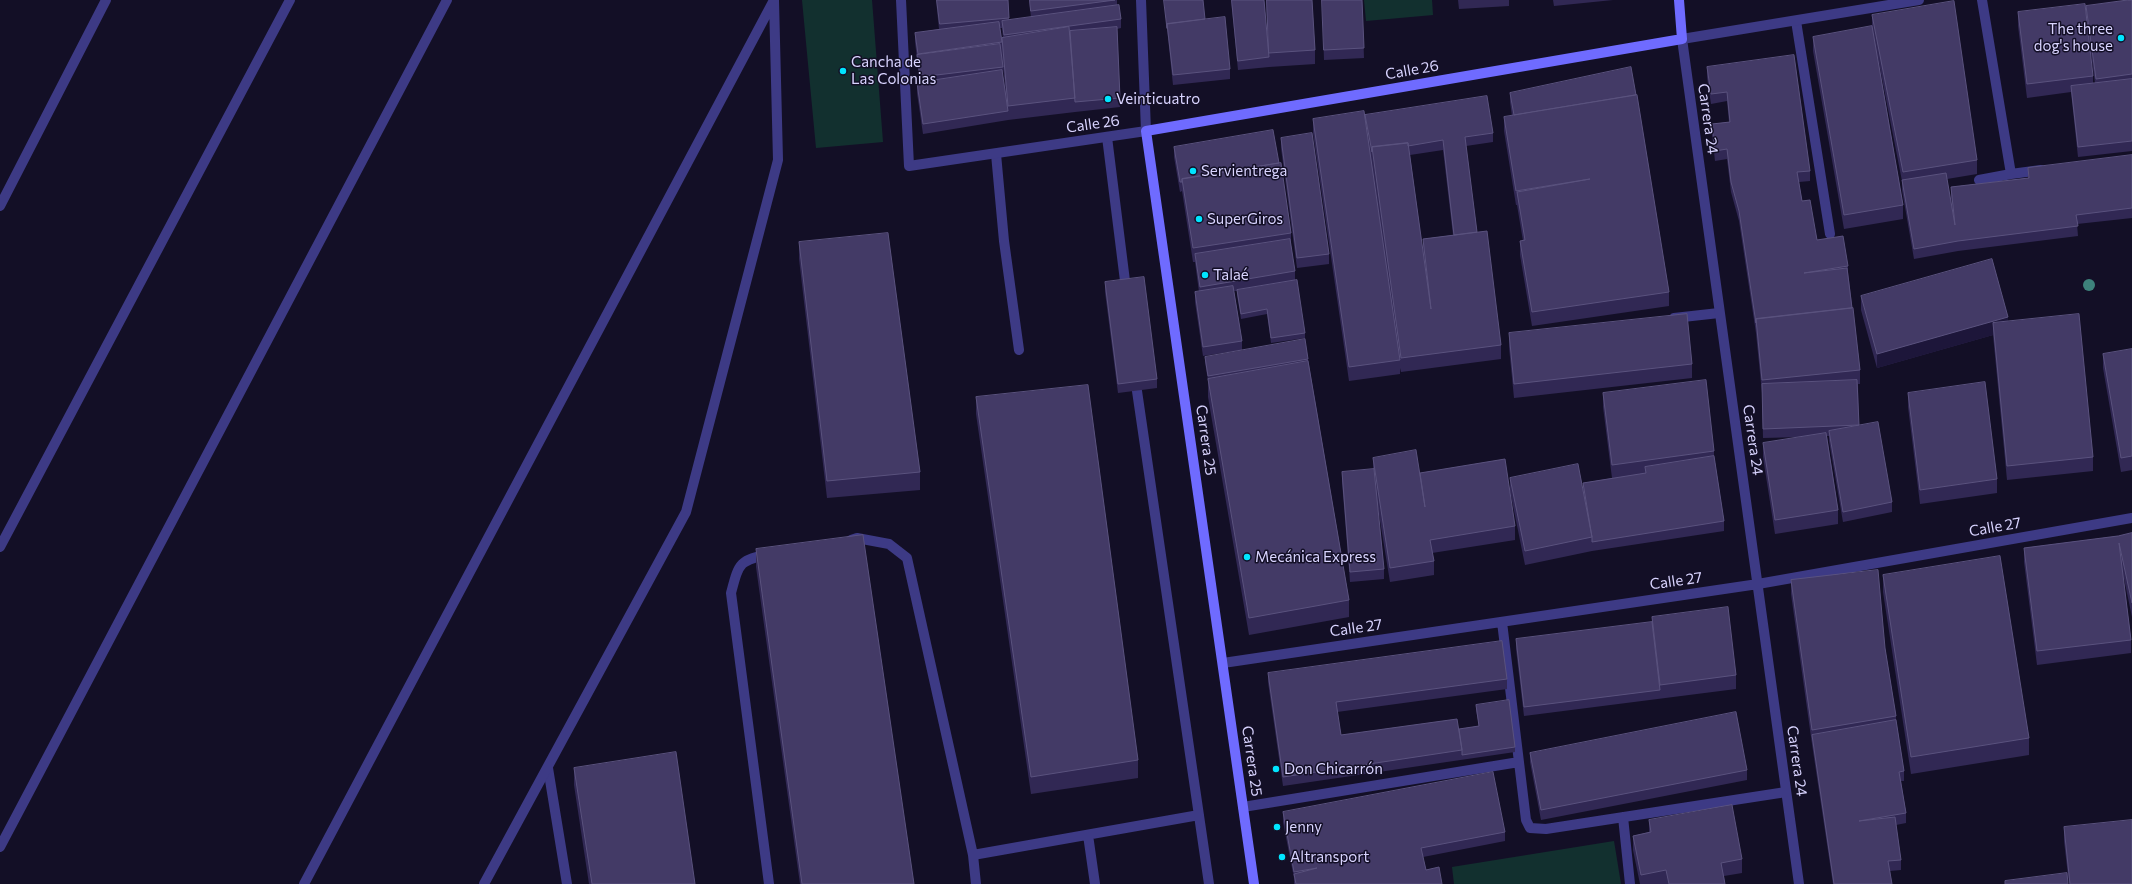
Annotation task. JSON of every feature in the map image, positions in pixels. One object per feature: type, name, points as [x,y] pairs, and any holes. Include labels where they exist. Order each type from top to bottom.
[{"type":"main road","name":"Carrera 24","points":[[1679,0],[1682,39]]},
{"type":"main road","name":"Calle 26","points":[[1146,131],[1682,39]]},
{"type":"main road","name":"Carrera 25","points":[[1146,131],[1254,884]]},
{"type":"street","points":[[0,206],[106,0]]},
{"type":"street","points":[[0,547],[290,0]]},
{"type":"street","points":[[0,846],[448,0]]},
{"type":"street","points":[[484,884],[686,512],[778,160],[774,0]]},
{"type":"street","points":[[304,884],[774,0]]},
{"type":"street","name":"Calle 26","points":[[901,0],[910,166],[1146,131]]},
{"type":"street","name":"Carrera 25","points":[[1141,0],[1146,131]]},
{"type":"street","name":"Calle 26","points":[[1682,39],[1919,0]]},
{"type":"street","points":[[1982,0],[2011,174]]},
{"type":"street","points":[[1796,21],[1830,234]]},
{"type":"street","name":"Carrera 24","points":[[1682,39],[1799,884]]},
{"type":"street","points":[[1107,137],[1126,289]]},
{"type":"street","points":[[996,154],[1004,241],[1019,350]]},
{"type":"street","points":[[1979,180],[2049,169]]},
{"type":"street","points":[[1666,320],[1720,313]]},
{"type":"street","points":[[1138,391],[1209,884]]},
{"type":"street","name":"Calle 27","points":[[1223,663],[1758,584],[2132,518]]},
{"type":"street","points":[[842,541],[858,538],[889,544],[907,558],[973,855],[976,884]]},
{"type":"street","points":[[769,884],[731,593],[737,569],[748,558],[779,553]]},
{"type":"street","points":[[1502,622],[1526,820],[1530,828],[1546,829],[1786,792]]},
{"type":"street","points":[[1243,807],[1520,762]]},
{"type":"street","points":[[548,768],[567,884]]},
{"type":"street","points":[[973,855],[1199,815]]},
{"type":"street","points":[[1623,817],[1630,884]]},
{"type":"street","points":[[1088,835],[1095,884]]},
{"type":"green space","name":"Cancha de Las Colonias","points":[[802,0],[872,0],[883,142],[816,148]]},
{"type":"green space","points":[[1364,0],[1432,0],[1433,15],[1366,21]]},
{"type":"green space","points":[[1614,841],[1621,884],[1454,884],[1452,867]]},
{"type":"building","points":[[937,0],[1008,0],[1009,18],[940,24]]},
{"type":"building","points":[[1030,0],[1115,0],[1031,11]]},
{"type":"building","points":[[1164,0],[1203,0],[1205,19],[1167,24],[1167,28]]},
{"type":"building","points":[[1232,0],[1264,0],[1269,57],[1238,61]]},
{"type":"building","points":[[1267,0],[1312,0],[1315,50],[1269,53]]},
{"type":"building","points":[[1322,0],[1362,0],[1364,48],[1324,50]]},
{"type":"building","points":[[2132,0],[2132,74],[2096,79],[2086,6]]},
{"type":"building","points":[[1954,1],[1977,160],[1903,172],[1872,15]]},
{"type":"building","points":[[2085,4],[2093,76],[2027,84],[2018,12]]},
{"type":"building","points":[[1119,5],[1121,19],[1004,35],[1002,21]]},
{"type":"building","points":[[1225,17],[1230,69],[1173,75],[1167,24]]},
{"type":"building","points":[[999,22],[1002,42],[918,54],[915,33]]},
{"type":"building","points":[[1872,26],[1903,205],[1844,215],[1813,37]]},
{"type":"building","points":[[1069,27],[1075,98],[1008,106],[1002,38]]},
{"type":"building","points":[[1117,27],[1120,98],[1075,102],[1070,31]]},
{"type":"building","points":[[1000,44],[1003,67],[920,77],[917,55]]},
{"type":"building","points":[[1794,55],[1810,171],[1797,172],[1802,201],[1810,200],[1817,240],[1843,236],[1848,266],[1804,273],[1847,268],[1852,308],[1756,319],[1756,323],[1739,211],[1731,182],[1727,149],[1715,151],[1712,124],[1730,122],[1727,92],[1711,94],[1707,67]]},
{"type":"building","points":[[1631,67],[1636,95],[1514,115],[1510,93]]},
{"type":"building","points":[[1002,70],[1008,111],[923,124],[917,83]]},
{"type":"building","points":[[2132,79],[2132,141],[2078,147],[2071,86]]},
{"type":"building","points":[[1637,95],[1669,292],[1532,312],[1520,241],[1525,240],[1517,192],[1590,179],[1516,191],[1504,117]]},
{"type":"building","points":[[1487,96],[1493,133],[1465,137],[1477,232],[1454,235],[1443,140],[1408,146],[1408,143],[1372,147],[1372,152],[1365,115]]},
{"type":"building","points":[[1364,111],[1400,360],[1349,367],[1313,119]]},
{"type":"building","points":[[1273,130],[1279,163],[1182,179],[1182,182],[1180,182],[1174,147]]},
{"type":"building","points":[[1312,133],[1329,254],[1297,258],[1281,138]]},
{"type":"building","points":[[1408,143],[1431,309],[1423,239],[1487,231],[1501,345],[1401,358],[1372,147]]},
{"type":"building","points":[[2132,155],[2132,208],[2076,215],[2078,226],[1958,241],[1914,249],[1902,180],[1946,173],[1955,225],[1951,187],[2029,178],[2028,168]]},
{"type":"building","points":[[1281,163],[1291,233],[1193,248],[1182,179]]},
{"type":"building","points":[[888,233],[920,472],[827,481],[799,242]]},
{"type":"building","points":[[1290,239],[1295,271],[1200,287],[1195,254]]},
{"type":"building","points":[[1992,259],[2008,317],[1877,354],[1861,296]]},
{"type":"building","points":[[1144,277],[1157,379],[1118,384],[1105,282]]},
{"type":"building","points":[[1297,280],[1305,333],[1271,338],[1267,309],[1241,314],[1237,290]]},
{"type":"building","points":[[1233,286],[1242,341],[1203,347],[1195,292]]},
{"type":"building","points":[[1853,308],[1860,370],[1762,380],[1756,319]]},
{"type":"building","points":[[1687,314],[1692,364],[1514,384],[1509,333]]},
{"type":"building","points":[[2079,314],[2093,457],[2007,466],[1993,323]]},
{"type":"building","points":[[1305,339],[1308,359],[1208,376],[1205,357]]},
{"type":"building","points":[[2132,349],[2132,456],[2121,458],[2103,354]]},
{"type":"building","points":[[1308,361],[1349,600],[1249,618],[1208,379]]},
{"type":"building","points":[[1706,380],[1714,451],[1612,465],[1603,393]]},
{"type":"building","points":[[1857,380],[1859,425],[1763,429],[1762,384]]},
{"type":"building","points":[[1985,382],[1997,479],[1920,490],[1908,393]]},
{"type":"building","points":[[1088,385],[1138,760],[1031,777],[976,397]]},
{"type":"building","points":[[1878,422],[1892,502],[1843,512],[1829,431]]},
{"type":"building","points":[[1826,433],[1838,510],[1775,520],[1763,443]]},
{"type":"building","points":[[1416,450],[1425,507],[1420,473],[1505,459],[1515,526],[1430,540],[1434,561],[1390,568],[1373,458]]},
{"type":"building","points":[[1714,456],[1724,521],[1592,542],[1583,483],[1646,473],[1645,467]]},
{"type":"building","points":[[1578,464],[1592,537],[1525,551],[1510,478]]},
{"type":"building","points":[[1374,469],[1384,569],[1350,572],[1342,472]]},
{"type":"building","points":[[2132,533],[2132,603],[2119,543],[2131,640],[2037,651],[2024,548]]},
{"type":"building","points":[[863,535],[914,884],[802,884],[756,549]]},
{"type":"building","points":[[2000,556],[2029,738],[1911,757],[1883,575]]},
{"type":"building","points":[[1878,570],[1885,648],[1896,716],[1812,730],[1791,580]]},
{"type":"building","points":[[1728,607],[1736,675],[1660,685],[1652,617]]},
{"type":"building","points":[[1652,622],[1660,690],[1524,707],[1516,639]]},
{"type":"building","points":[[1502,641],[1507,679],[1336,702],[1341,735],[1457,719],[1462,750],[1283,777],[1268,673]]},
{"type":"building","points":[[1509,700],[1515,747],[1462,755],[1459,729],[1479,726],[1476,705]]},
{"type":"building","points":[[1736,712],[1747,770],[1541,810],[1530,753]]},
{"type":"building","points":[[1896,720],[1904,771],[1899,772],[1906,813],[1859,821],[1895,817],[1901,860],[1888,861],[1892,884],[1834,884],[1812,735]]},
{"type":"building","points":[[676,752],[695,884],[592,884],[574,768]]},
{"type":"building","points":[[1493,772],[1505,832],[1421,848],[1426,870],[1439,867],[1442,884],[1296,884],[1294,874],[1317,868],[1294,872],[1283,812]]},
{"type":"building","points":[[1732,805],[1742,859],[1721,863],[1725,884],[1669,884],[1666,870],[1641,875],[1633,836],[1651,832],[1649,820]]},
{"type":"building","points":[[2132,820],[2132,884],[2070,884],[2064,827]]},
{"type":"building","points":[[2067,873],[2068,884],[2005,884],[2005,881]]},
{"type":"place","name":"The three dog's house","points":[[2121,38]]},
{"type":"place","name":"Cancha de Las Colonias","points":[[843,71]]},
{"type":"place","name":"Veinticuatro","points":[[1108,99]]},
{"type":"place","name":"Servientrega","points":[[1193,171]]},
{"type":"place","name":"SuperGiros","points":[[1199,219]]},
{"type":"place","name":"Talaé","points":[[1205,275]]},
{"type":"place","name":"Mecánica Express","points":[[1247,557]]},
{"type":"place","name":"Don Chicarrón","points":[[1276,769]]},
{"type":"place","name":"Jenny","points":[[1277,827]]},
{"type":"place","name":"Altransport","points":[[1282,857]]}]
